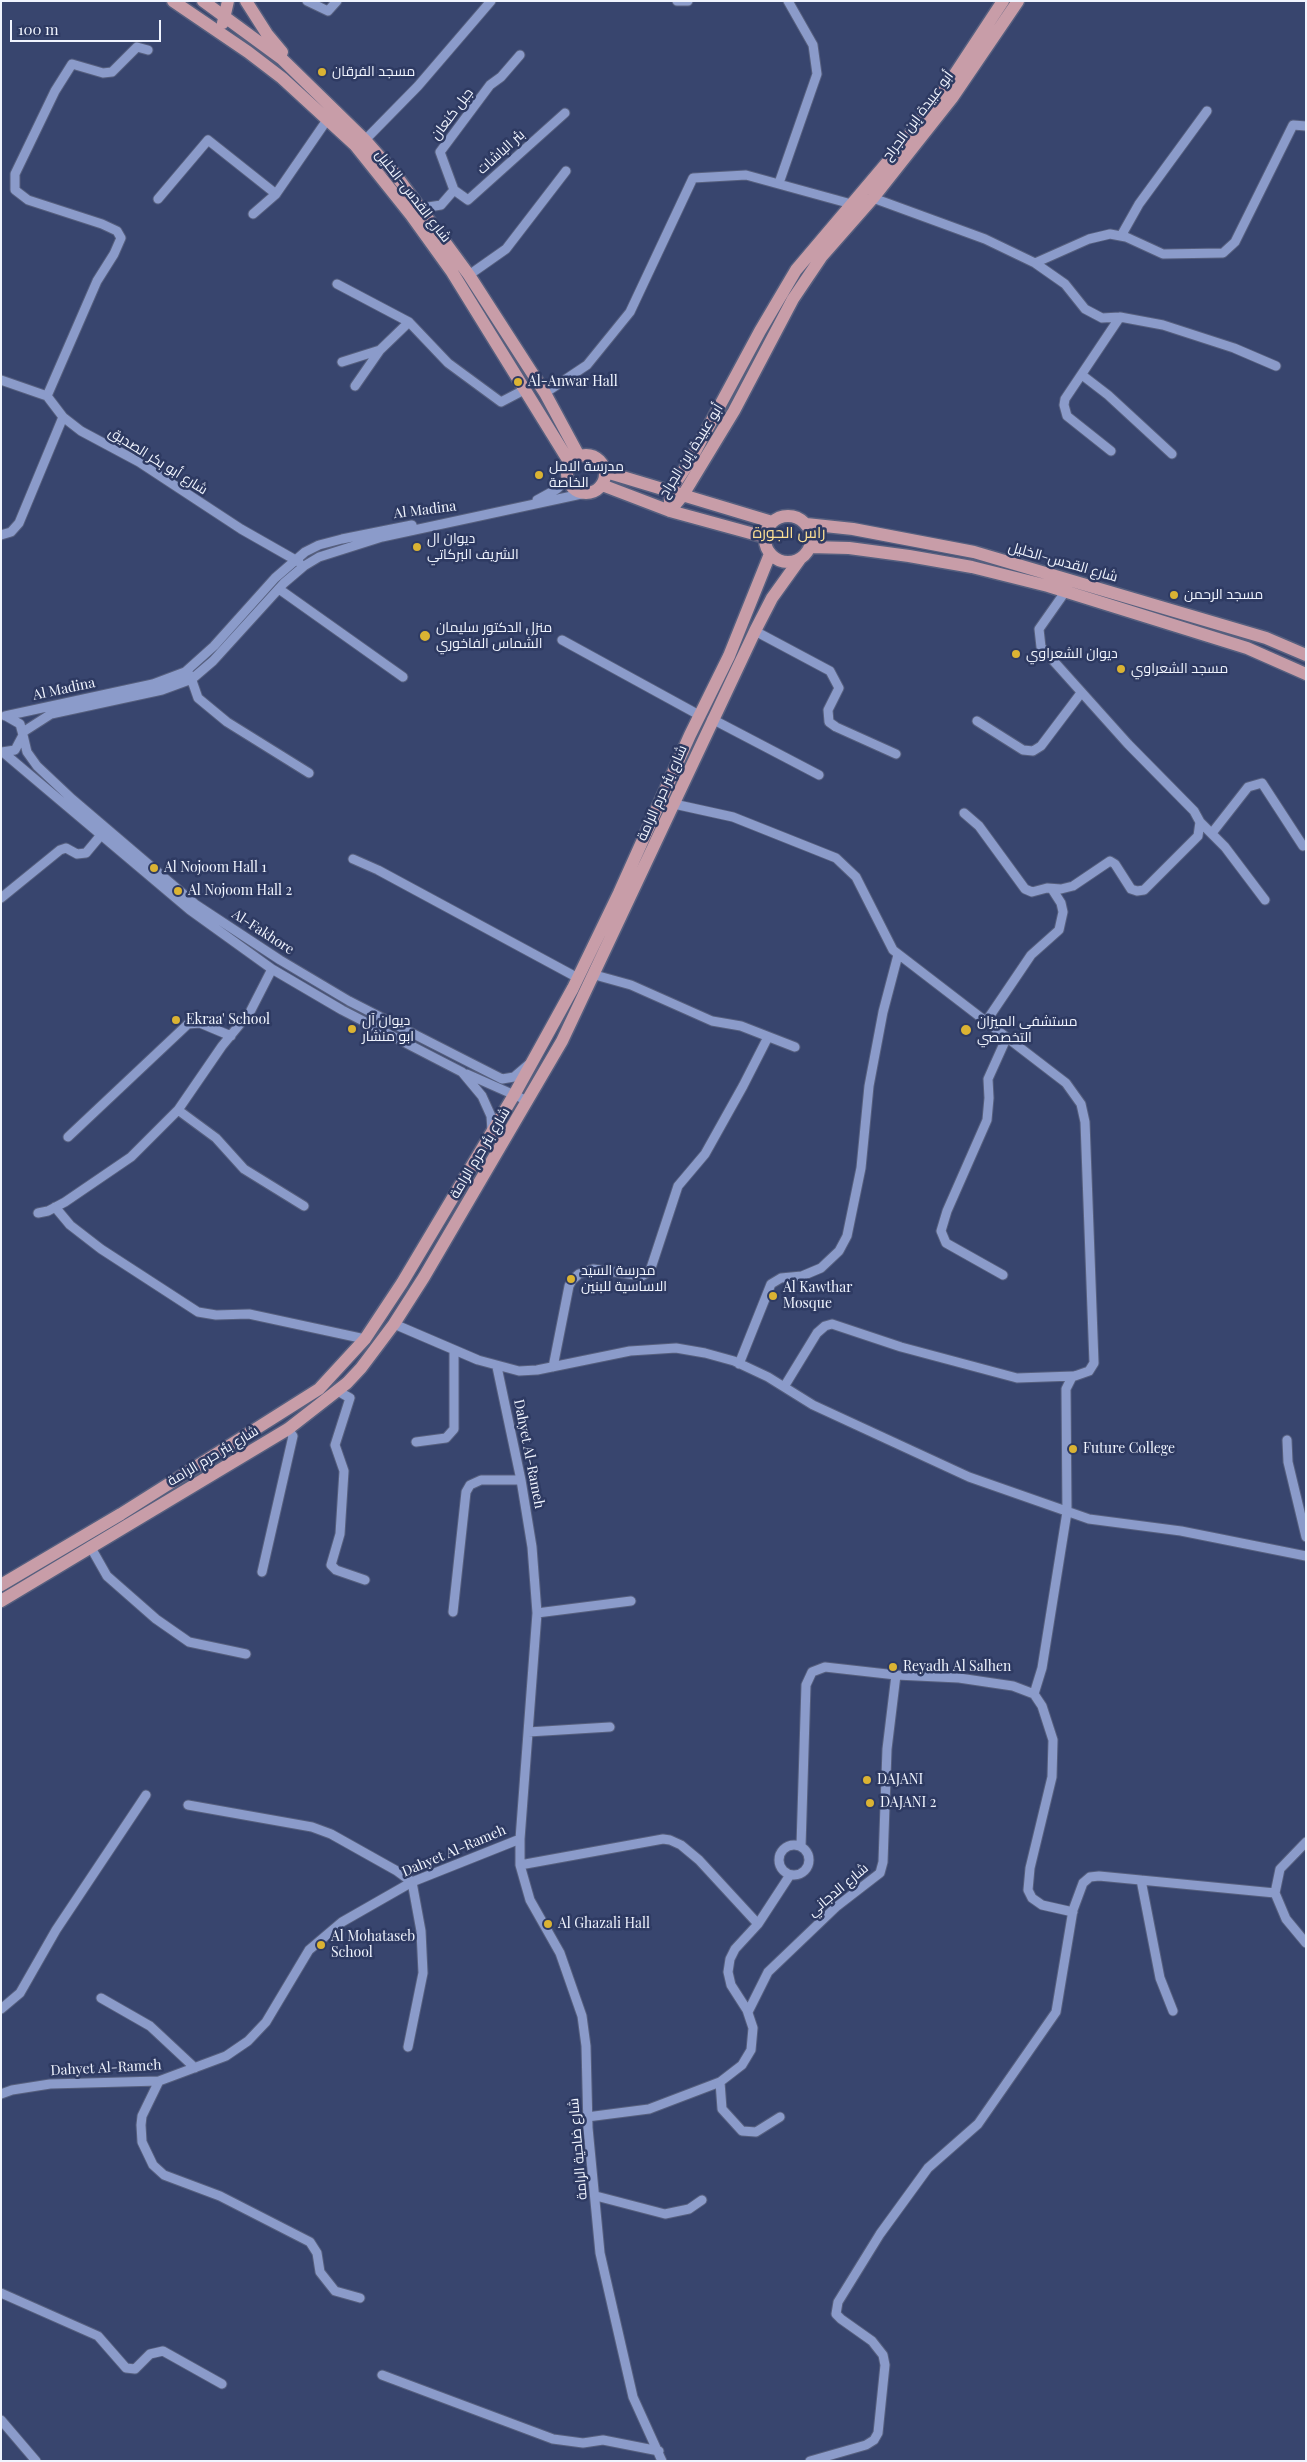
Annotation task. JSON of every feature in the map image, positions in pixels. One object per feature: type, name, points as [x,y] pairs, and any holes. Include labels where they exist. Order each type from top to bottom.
[{"type":"main road","name":"شارع القدس-الخليل","points":[[173,1],[220,32],[297,90],[355,145],[452,272],[524,390],[575,459]]},
{"type":"main road","name":"شارع القدس-الخليل","points":[[202,1],[218,9],[275,53],[308,82],[366,140],[422,208],[469,275],[545,393],[575,459]]},
{"type":"main road","points":[[220,32],[218,9],[228,1]]},
{"type":"main road","points":[[246,1],[267,34],[308,82]]},
{"type":"main road","name":"أبو عبيدة إبن الجراح","points":[[670,511],[670,491],[690,462],[760,331],[796,270],[863,204],[902,145],[949,83],[1003,1]]},
{"type":"main road","name":"أبو عبيدة إبن الجراح","points":[[670,511],[683,494],[734,411],[793,299],[822,256],[952,98],[1018,1]]},
{"type":"main road","points":[[591,455],[597,457],[606,472],[602,485],[592,492],[586,493],[574,489],[568,479],[575,459],[591,455]]},
{"type":"main road","points":[[606,472],[772,522]]},
{"type":"main road","points":[[602,485],[670,511],[765,537]]},
{"type":"main road","points":[[786,515],[800,519],[806,524],[812,536],[810,547],[800,560],[784,562],[770,554],[765,537],[772,522],[786,515]]},
{"type":"main road","name":"شارع القدس-الخليل","points":[[806,524],[853,529],[974,552],[1258,636],[1306,655]]},
{"type":"main road","name":"شارع القدس-الخليل","points":[[810,547],[849,548],[972,567],[1065,592],[1247,648],[1306,674]]},
{"type":"main road","name":"شارع بئر حرم الرامة","points":[[1,1584],[121,1514],[319,1389],[365,1339],[402,1282],[514,1095],[578,978],[619,893],[699,715],[729,656],[770,554]]},
{"type":"main road","name":"شارع بئر حرم الرامة","points":[[1,1602],[90,1546],[288,1429],[336,1390],[348,1383],[361,1368],[394,1324],[562,1041],[595,975],[712,719],[755,631],[772,598],[800,560]]},
{"type":"street","points":[[307,1],[328,11],[337,1]]},
{"type":"street","points":[[366,140],[418,86],[491,1]]},
{"type":"street","points":[[678,1],[688,1]]},
{"type":"street","points":[[779,183],[817,74],[813,45],[788,1]]},
{"type":"street","points":[[1,380],[47,396],[96,281],[114,254],[121,238],[117,231],[102,224],[28,200],[15,190],[15,174],[55,91],[72,64],[103,73],[112,72],[137,47],[148,50]]},
{"type":"street","name":"جبل كنعان","points":[[454,190],[440,152],[490,85],[501,77],[520,55]]},
{"type":"street","points":[[1121,236],[1139,204],[1207,111]]},
{"type":"street","name":"بئر الباشات","points":[[454,190],[468,200],[564,113]]},
{"type":"street","points":[[253,214],[276,194],[328,120]]},
{"type":"street","points":[[1035,264],[1094,237],[1110,234],[1121,236],[1163,254],[1215,255],[1226,251],[1234,242],[1293,125],[1306,126]]},
{"type":"street","points":[[158,200],[208,140],[276,194]]},
{"type":"street","points":[[469,275],[506,250],[566,171]]},
{"type":"street","points":[[545,393],[587,364],[630,312],[693,178],[746,175],[863,204],[985,239],[1035,264],[1065,284],[1088,311],[1102,318],[1120,317],[1164,325],[1234,348],[1276,366]]},
{"type":"street","points":[[422,208],[442,205],[454,190]]},
{"type":"street","points":[[337,284],[409,322],[448,363],[501,402],[524,390]]},
{"type":"street","points":[[1111,451],[1067,416],[1065,399],[1120,317]]},
{"type":"street","points":[[355,386],[380,350],[409,322]]},
{"type":"street","points":[[342,362],[380,350]]},
{"type":"street","points":[[1082,375],[1108,395],[1172,454]]},
{"type":"street","name":"شارع أبو بكر الصديق","points":[[47,396],[63,417],[81,430],[140,462],[241,529],[304,566]]},
{"type":"street","points":[[1,535],[11,532],[19,523],[63,417]]},
{"type":"street","points":[[514,509],[544,498],[568,479]]},
{"type":"street","points":[[464,519],[586,493]]},
{"type":"street","name":"Al Madina","points":[[3,716],[153,684],[190,674],[275,578],[295,560],[319,545],[395,528],[464,519]]},
{"type":"street","name":"Al Madina","points":[[3,753],[15,750],[23,734],[51,714],[162,690],[213,662],[279,590],[304,566],[319,557],[358,544],[464,519]]},
{"type":"street","points":[[279,590],[403,677]]},
{"type":"street","points":[[1065,592],[1040,629],[1039,642],[1046,655],[1128,744],[1194,811],[1200,822],[1212,833],[1265,900]]},
{"type":"street","points":[[755,631],[830,671],[839,688],[828,710],[830,722],[836,728],[896,754]]},
{"type":"street","points":[[562,640],[699,715]]},
{"type":"street","points":[[190,674],[198,698],[220,716],[309,773]]},
{"type":"street","points":[[978,721],[1023,750],[1033,751],[1041,746],[1081,693]]},
{"type":"street","name":"Al Madina","points":[[3,716],[16,719],[23,734]]},
{"type":"street","points":[[712,719],[819,775]]},
{"type":"street","name":"Al-Fakhore","points":[[23,734],[28,752],[37,766],[72,799],[195,904],[280,960],[349,1001],[467,1063],[502,1079],[508,1079]]},
{"type":"street","name":"Al-Fakhore","points":[[3,753],[190,910],[272,968],[342,1010],[462,1072],[482,1096],[491,1116],[492,1131]]},
{"type":"street","points":[[1212,833],[1248,788],[1262,783],[1303,846]]},
{"type":"street","points":[[674,804],[733,818],[836,858],[856,877],[886,939],[898,955],[1066,1083],[1084,1113],[1094,1361],[1089,1371],[1074,1376],[1017,1378],[901,1347],[832,1324],[817,1332],[784,1387]]},
{"type":"street","points":[[964,813],[979,826],[1025,889],[1033,892],[1047,888],[1061,889],[1073,886],[1111,861],[1115,864],[1130,889],[1144,890],[1196,839],[1200,829],[1200,822]]},
{"type":"street","points":[[1,898],[60,850],[65,848],[77,854],[86,853],[100,835]]},
{"type":"street","points":[[353,859],[578,978]]},
{"type":"street","points":[[985,1023],[1031,955],[1059,930],[1063,912],[1052,889]]},
{"type":"street","points":[[740,1364],[771,1284],[778,1279],[802,1276],[821,1268],[838,1251],[847,1236],[861,1168],[869,1086],[883,1012],[898,955]]},
{"type":"street","points":[[38,1213],[48,1212],[55,1208],[130,1157],[178,1110],[250,1012],[272,968]]},
{"type":"street","points":[[595,975],[631,986],[712,1021],[735,1024],[795,1047]]},
{"type":"street","points":[[68,1137],[188,1024],[200,1023],[231,1036]]},
{"type":"street","points":[[553,1367],[569,1286],[572,1280],[579,1274],[593,1269],[640,1276],[649,1273],[678,1186],[705,1154],[768,1036]]},
{"type":"street","points":[[1003,1274],[946,1243],[941,1231],[947,1211],[987,1120],[988,1079],[1006,1038]]},
{"type":"street","points":[[514,1095],[508,1079],[514,1077],[532,1062]]},
{"type":"street","points":[[462,1072],[528,1101]]},
{"type":"street","points":[[178,1110],[216,1138],[244,1169],[304,1206]]},
{"type":"street","points":[[55,1208],[70,1225],[101,1249],[198,1312],[216,1315],[249,1314],[365,1339]]},
{"type":"street","points":[[394,1324],[454,1351],[497,1367],[520,1371],[553,1367],[630,1351],[676,1348],[705,1353],[740,1364],[813,1404],[969,1477],[1067,1512],[1089,1519],[1181,1531],[1306,1556]]},
{"type":"street","points":[[416,1442],[446,1438],[454,1429],[454,1351]]},
{"type":"street","name":"Dahyet Al-Rameh","points":[[1,2094],[12,2090],[50,2084],[159,2081],[226,2056],[254,2035],[266,2022],[309,1950],[342,1922],[412,1882],[520,1839],[537,1613],[532,1547],[521,1480],[497,1367]]},
{"type":"street","points":[[1034,1694],[1042,1668],[1067,1512],[1066,1389],[1074,1376]]},
{"type":"street","points":[[336,1390],[350,1398],[335,1445],[344,1471],[340,1534],[331,1565],[335,1570],[365,1580]]},
{"type":"street","points":[[262,1572],[293,1436],[288,1429]]},
{"type":"street","points":[[1287,1440],[1288,1462],[1306,1537]]},
{"type":"street","points":[[454,1612],[463,1500],[466,1492],[474,1483],[481,1480],[521,1480]]},
{"type":"street","points":[[90,1546],[107,1576],[156,1619],[189,1642],[246,1654]]},
{"type":"street","points":[[537,1613],[631,1601]]},
{"type":"street","points":[[587,2117],[649,2109],[720,2082],[742,2065],[751,2050],[753,2028],[748,2012],[731,1985],[728,1966],[735,1949],[758,1924],[790,1875],[804,1872],[809,1863],[808,1854],[802,1846],[803,1731],[808,1678],[815,1670],[825,1667],[896,1675],[959,1678],[1013,1686],[1034,1694],[1042,1706],[1051,1728],[1054,1753],[1052,1778],[1030,1868],[1028,1890],[1032,1898],[1042,1905],[1073,1912]]},
{"type":"street","name":"شارع الدجاني","points":[[748,2012],[768,1972],[836,1907],[880,1873],[883,1862],[887,1749],[896,1675]]},
{"type":"street","points":[[528,1732],[610,1727]]},
{"type":"street","points":[[1,2009],[20,1993],[56,1930],[146,1795]]},
{"type":"street","points":[[188,1805],[312,1828],[331,1834],[397,1871],[412,1882],[421,1931],[424,1973],[408,2047]]},
{"type":"street","name":"شارع ضاحية الرامة","points":[[520,1839],[520,1865],[530,1900],[560,1953],[582,2016],[586,2046],[587,2117],[600,2253],[633,2396],[662,2461]]},
{"type":"street","points":[[520,1865],[663,1839],[670,1840],[681,1845],[699,1860],[758,1924]]},
{"type":"street","points":[[1306,1842],[1280,1869],[1275,1893],[1286,1919],[1306,1942]]},
{"type":"street","points":[[790,1875],[780,1864],[780,1854],[787,1847],[802,1846]]},
{"type":"street","points":[[810,2461],[866,2445],[874,2440],[878,2433],[885,2365],[883,2356],[872,2341],[836,2314],[838,2302],[880,2234],[928,2168],[978,2124],[1056,2012],[1073,1912],[1083,1883],[1090,1877],[1275,1893]]},
{"type":"street","points":[[1141,1880],[1160,1978],[1173,2011]]},
{"type":"street","points":[[101,1998],[150,2026],[196,2068]]},
{"type":"street","points":[[159,2081],[142,2116],[141,2125],[142,2142],[153,2165],[164,2176],[220,2196],[310,2242],[316,2253],[320,2272],[335,2291],[360,2298]]},
{"type":"street","points":[[720,2082],[722,2109],[742,2131],[756,2132],[780,2118]]},
{"type":"street","points":[[596,2196],[665,2214],[688,2209],[702,2200]]},
{"type":"street","points":[[1,2293],[98,2336],[126,2368],[136,2369],[150,2354],[163,2351],[222,2384]]},
{"type":"street","points":[[382,2375],[552,2439],[583,2443],[604,2440],[659,2451]]},
{"type":"street","points":[[1,2420],[36,2461]]},
{"type":"place","name":"مسجد الفرقان","points":[[322,72]]},
{"type":"place","name":"Al-Anwar Hall","points":[[518,382]]},
{"type":"place","name":"مدرسة الامل الخاصة","points":[[539,475]]},
{"type":"place","name":"ديوان ال الشريف البركاتي","points":[[417,547]]},
{"type":"place","name":"مسجد الرحمن","points":[[1174,595]]},
{"type":"place","name":"منزل الدكتور سليمان الشماس الفاخوري","points":[[425,636]]},
{"type":"place","name":"ديوان الشعراوي","points":[[1016,654]]},
{"type":"place","name":"مسجد الشعراوي","points":[[1121,669]]},
{"type":"place","name":"Al Nojoom Hall 1","points":[[154,868]]},
{"type":"place","name":"Al Nojoom Hall 2","points":[[178,891]]},
{"type":"place","name":"Ekraa' School","points":[[176,1020]]},
{"type":"place","name":"ديوان آل ابو منشار","points":[[352,1029]]},
{"type":"place","name":"مستشفى الميزان التخصصي","points":[[966,1030]]},
{"type":"place","name":"مدرسة السيد الاساسية للبنين","points":[[571,1279]]},
{"type":"place","name":"Al Kawthar Mosque","points":[[773,1296]]},
{"type":"place","name":"Future College","points":[[1073,1449]]},
{"type":"place","name":"Reyadh Al Salhen","points":[[893,1667]]},
{"type":"place","name":"DAJANI","points":[[867,1780]]},
{"type":"place","name":"DAJANI 2","points":[[870,1803]]},
{"type":"place","name":"Al Ghazali Hall","points":[[548,1924]]},
{"type":"place","name":"Al Mohataseb School","points":[[321,1945]]},
{"type":"district","name":"راس الجورة","points":[[789,533]]}]
